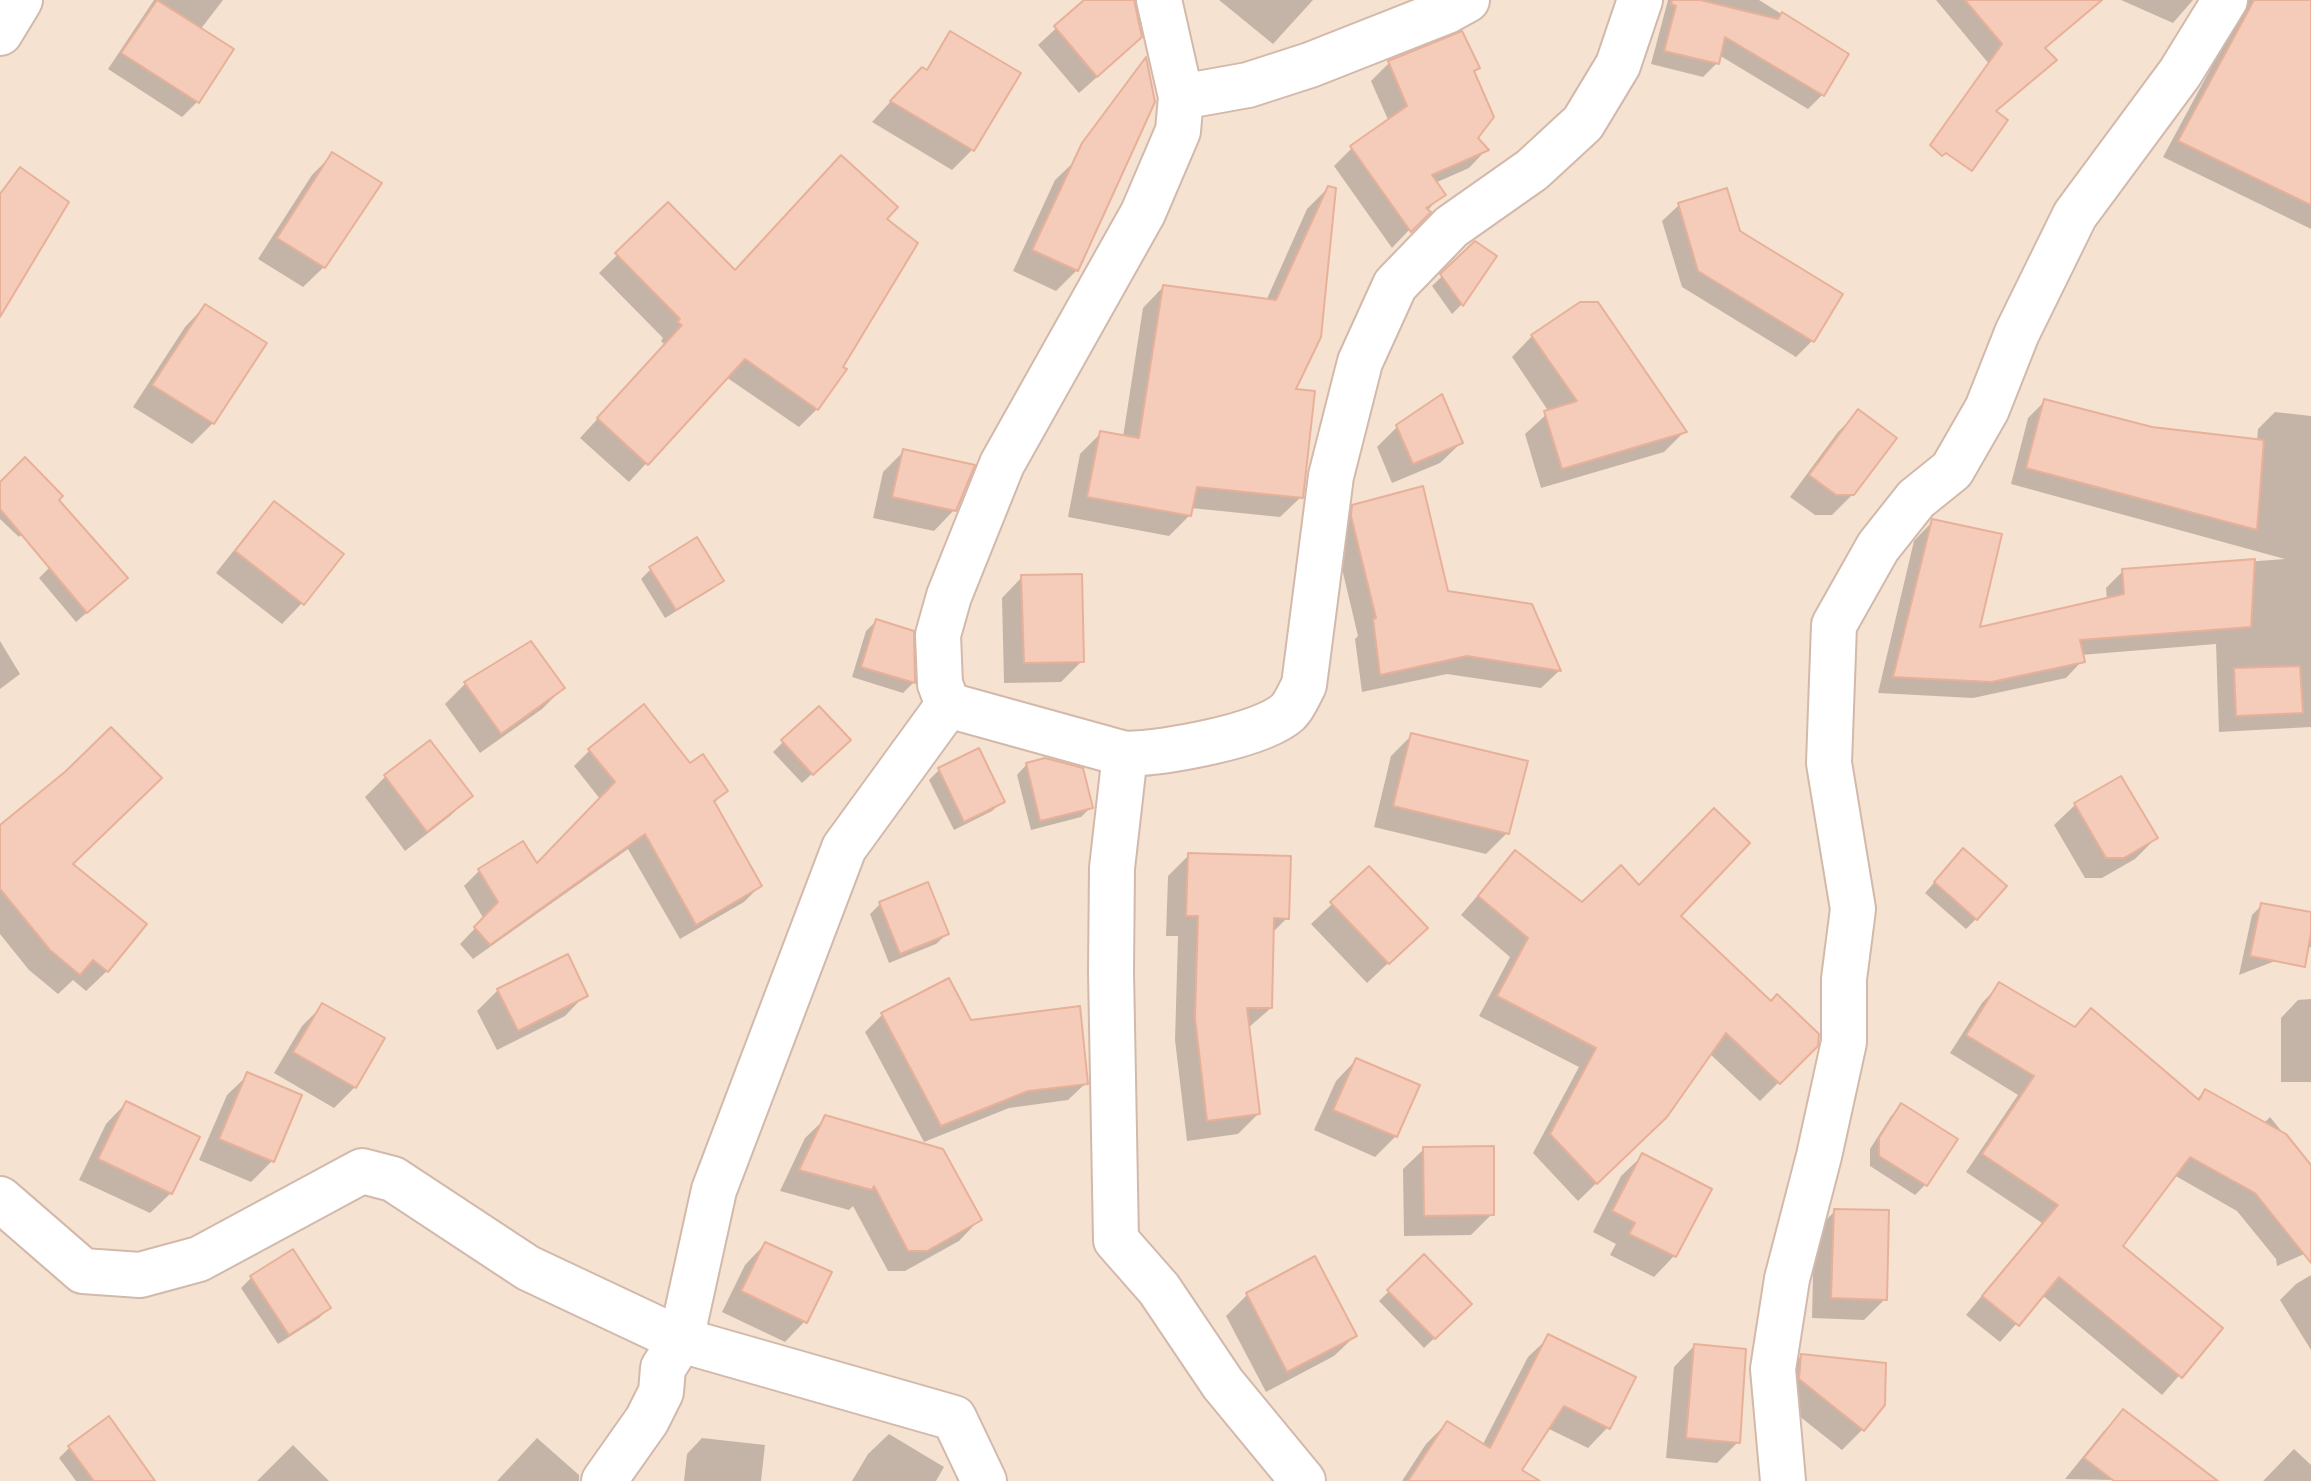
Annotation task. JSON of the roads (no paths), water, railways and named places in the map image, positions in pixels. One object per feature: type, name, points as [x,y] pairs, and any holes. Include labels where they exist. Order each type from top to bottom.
[{"type":"street","points":[[0,33],[20,0]]},
{"type":"street","points":[[948,705],[940,684],[938,635],[949,596],[1002,464],[1143,213],[1178,131],[1181,97],[1159,0]]},
{"type":"street","points":[[1181,97],[1248,85],[1310,65],[1447,11],[1467,0]]},
{"type":"street","points":[[948,705],[1125,754],[1152,753],[1241,733],[1269,725],[1289,711],[1304,685],[1331,476],[1360,362],[1395,285],[1451,227],[1532,170],[1583,123],[1618,65],[1640,0]]},
{"type":"street","points":[[1783,1481],[1773,1369],[1787,1279],[1844,1042],[1844,979],[1853,909],[1829,763],[1834,625],[1878,547],[1916,499],[1952,470],[1987,409],[2017,333],[2075,215],[2180,73],[2225,0]]},
{"type":"street","points":[[604,1481],[647,1420],[661,1392],[663,1368],[681,1340],[714,1190],[844,848],[948,705]]},
{"type":"street","points":[[1125,754],[1112,868],[1116,1240],[1159,1289],[1223,1384],[1303,1481]]},
{"type":"street","points":[[0,1199],[83,1271],[140,1275],[199,1259],[362,1171],[393,1179],[528,1268],[681,1340],[954,1418],[984,1481]]}]
